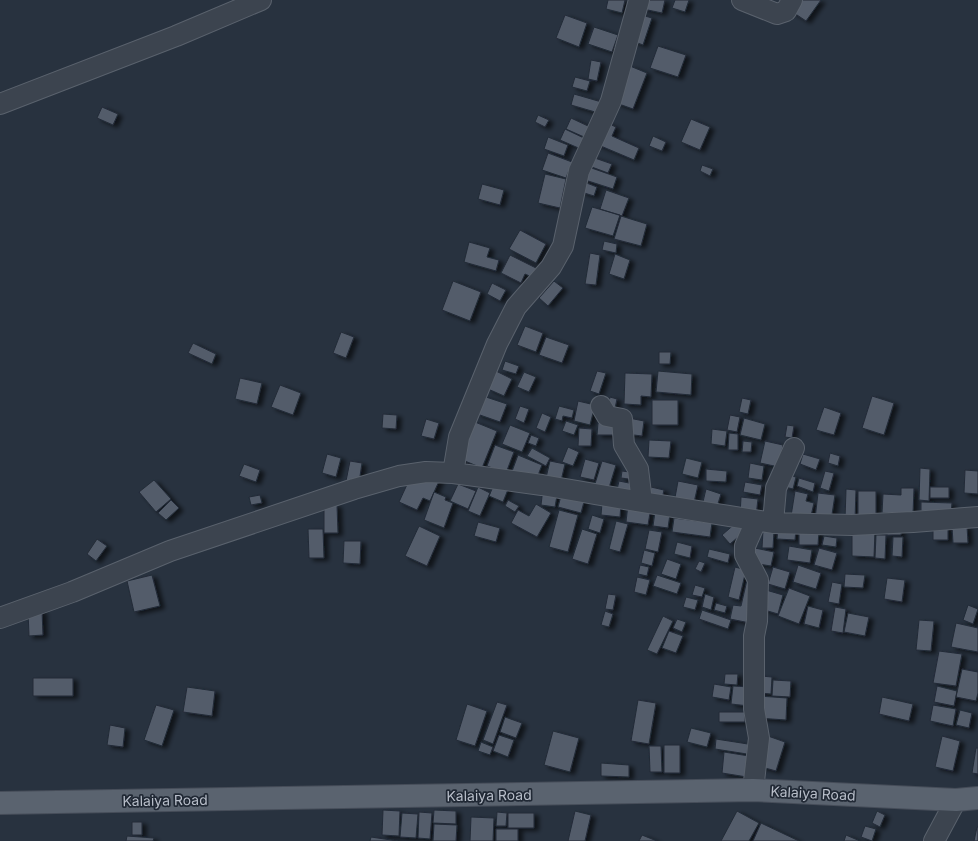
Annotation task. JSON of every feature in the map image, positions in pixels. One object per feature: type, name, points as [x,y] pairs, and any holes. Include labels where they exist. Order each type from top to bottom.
[{"type":"main road","name":"Kalaiya Road","points":[[0,803],[753,790],[956,800],[978,798]]},
{"type":"street","points":[[0,104],[176,36],[261,0]]},
{"type":"street","points":[[453,473],[459,437],[496,344],[516,306],[552,267],[563,246],[579,171],[611,102],[639,0]]},
{"type":"street","points":[[742,0],[777,14],[786,11],[792,0]]},
{"type":"street","points":[[601,406],[607,416],[622,419],[624,446],[638,469],[642,502]]},
{"type":"street","points":[[753,790],[759,738],[754,709],[754,636],[757,621],[758,580],[745,555],[745,546],[765,522],[776,488],[794,448]]},
{"type":"street","points":[[0,618],[72,592],[170,551],[354,489],[399,476],[426,472],[453,473],[542,485],[765,522],[852,525],[978,517]]},
{"type":"street","points":[[934,841],[956,800]]},
{"type":"building","points":[[608,0],[625,0],[622,13],[606,9]]},
{"type":"building","points":[[644,0],[665,0],[662,13],[643,9]]},
{"type":"building","points":[[675,0],[689,0],[685,12],[672,8]]},
{"type":"building","points":[[799,0],[821,0],[806,21],[791,11]]},
{"type":"building","points":[[638,14],[652,18],[643,45],[630,40]]},
{"type":"building","points":[[565,15],[587,23],[579,47],[556,38]]},
{"type":"building","points":[[594,27],[618,35],[612,52],[588,44]]},
{"type":"building","points":[[658,46],[686,55],[678,77],[650,68]]},
{"type":"building","points":[[591,60],[601,62],[597,81],[588,79]]},
{"type":"building","points":[[630,66],[647,73],[633,109],[616,103]]},
{"type":"building","points":[[575,77],[590,81],[587,91],[572,87]]},
{"type":"building","points":[[574,94],[605,103],[602,114],[571,105]]},
{"type":"building","points":[[102,107],[118,114],[113,125],[97,118]]},
{"type":"building","points":[[538,115],[549,120],[545,127],[535,122]]},
{"type":"building","points":[[571,118],[588,126],[591,120],[600,124],[593,141],[566,129]]},
{"type":"building","points":[[691,119],[710,127],[700,150],[681,142]]},
{"type":"building","points":[[605,122],[616,127],[612,136],[639,148],[634,160],[596,144]]},
{"type":"building","points":[[565,129],[588,140],[583,150],[560,140]]},
{"type":"building","points":[[653,136],[666,142],[662,151],[649,146]]},
{"type":"building","points":[[548,137],[568,145],[564,156],[544,149]]},
{"type":"building","points":[[548,153],[572,162],[566,178],[542,170]]},
{"type":"building","points":[[592,157],[612,164],[608,173],[589,166]]},
{"type":"building","points":[[702,165],[713,169],[710,176],[700,171]]},
{"type":"building","points":[[586,166],[617,177],[613,189],[582,179]]},
{"type":"building","points":[[545,174],[566,179],[560,208],[538,203]]},
{"type":"building","points":[[584,182],[597,187],[594,196],[581,192]]},
{"type":"building","points":[[482,184],[504,190],[500,205],[478,199]]},
{"type":"building","points":[[606,190],[629,198],[622,216],[600,209]]},
{"type":"building","points":[[592,207],[620,215],[613,236],[585,228]]},
{"type":"building","points":[[621,216],[647,224],[641,246],[614,239]]},
{"type":"building","points":[[520,230],[546,244],[536,263],[509,249]]},
{"type":"building","points":[[604,241],[617,244],[616,253],[602,250]]},
{"type":"building","points":[[469,242],[490,248],[487,257],[499,260],[496,271],[464,262]]},
{"type":"building","points":[[590,253],[600,255],[596,285],[585,284]]},
{"type":"building","points":[[615,254],[630,260],[624,279],[609,274]]},
{"type":"building","points":[[510,255],[536,268],[532,277],[525,274],[521,283],[501,273]]},
{"type":"building","points":[[453,281],[481,292],[470,321],[442,310]]},
{"type":"building","points":[[554,281],[563,288],[548,306],[539,298]]},
{"type":"building","points":[[492,283],[506,290],[500,301],[487,294]]},
{"type":"building","points":[[525,326],[543,333],[536,352],[517,345]]},
{"type":"building","points":[[341,332],[354,337],[346,358],[333,353]]},
{"type":"building","points":[[546,337],[569,345],[562,363],[539,355]]},
{"type":"building","points":[[193,343],[216,354],[212,364],[188,353]]},
{"type":"building","points":[[659,352],[671,352],[670,364],[659,364]]},
{"type":"building","points":[[505,361],[519,366],[516,374],[502,370]]},
{"type":"building","points":[[496,371],[512,379],[504,396],[488,389]]},
{"type":"building","points":[[597,371],[606,373],[599,394],[590,391]]},
{"type":"building","points":[[658,371],[692,374],[691,395],[656,392]]},
{"type":"building","points":[[524,372],[536,377],[529,392],[517,387]]},
{"type":"building","points":[[625,373],[652,374],[651,397],[641,396],[641,405],[624,404]]},
{"type":"building","points":[[240,378],[262,383],[257,404],[235,399]]},
{"type":"building","points":[[280,385],[301,393],[293,415],[271,407]]},
{"type":"building","points":[[483,396],[507,404],[500,422],[477,414]]},
{"type":"building","points":[[872,396],[894,403],[884,435],[862,428]]},
{"type":"building","points":[[610,397],[617,399],[614,413],[607,411]]},
{"type":"building","points":[[742,398],[751,400],[748,414],[739,412]]},
{"type":"building","points":[[652,400],[678,400],[678,425],[652,425]]},
{"type":"building","points":[[578,401],[595,405],[590,425],[574,421]]},
{"type":"building","points":[[520,406],[529,409],[524,423],[515,419]]},
{"type":"building","points":[[559,406],[574,410],[572,418],[563,416],[562,421],[555,419]]},
{"type":"building","points":[[824,407],[841,413],[834,435],[816,430]]},
{"type":"building","points":[[542,413],[551,417],[545,432],[536,428]]},
{"type":"building","points":[[383,414],[397,415],[396,429],[382,428]]},
{"type":"building","points":[[730,415],[740,417],[737,432],[727,430]]},
{"type":"building","points":[[629,418],[644,421],[642,436],[626,434]]},
{"type":"building","points":[[744,418],[765,424],[761,440],[740,435]]},
{"type":"building","points":[[426,419],[439,423],[434,439],[421,436]]},
{"type":"building","points":[[566,421],[578,425],[574,435],[562,431]]},
{"type":"building","points":[[475,422],[497,431],[482,468],[460,459]]},
{"type":"building","points":[[598,423],[617,424],[617,435],[597,435]]},
{"type":"building","points":[[510,425],[530,433],[522,452],[502,444]]},
{"type":"building","points":[[787,425],[794,426],[792,438],[785,437]]},
{"type":"building","points":[[579,428],[592,429],[591,446],[578,446]]},
{"type":"building","points":[[712,429],[727,431],[725,446],[711,444]]},
{"type":"building","points":[[729,433],[738,434],[738,450],[728,450]]},
{"type":"building","points":[[531,435],[539,438],[536,446],[528,443]]},
{"type":"building","points":[[649,440],[671,441],[669,458],[648,457]]},
{"type":"building","points":[[743,441],[752,442],[751,452],[742,452]]},
{"type":"building","points":[[765,441],[783,445],[779,467],[760,463]]},
{"type":"building","points":[[495,445],[514,452],[506,473],[487,466]]},
{"type":"building","points":[[568,447],[579,452],[573,466],[562,462]]},
{"type":"building","points":[[532,448],[550,458],[546,466],[527,456]]},
{"type":"building","points":[[830,453],[840,456],[838,466],[828,463]]},
{"type":"building","points":[[327,454],[341,458],[336,477],[322,473]]},
{"type":"building","points":[[803,454],[820,459],[816,470],[800,464]]},
{"type":"building","points":[[518,455],[542,465],[535,483],[511,474]]},
{"type":"building","points":[[686,458],[702,462],[698,478],[682,474]]},
{"type":"building","points":[[585,459],[599,463],[594,480],[580,477]]},
{"type":"building","points":[[350,461],[362,463],[359,483],[346,481]]},
{"type":"building","points":[[550,461],[565,464],[560,485],[545,482]]},
{"type":"building","points":[[602,461],[616,465],[608,491],[594,487]]},
{"type":"building","points":[[750,463],[764,466],[762,480],[748,478]]},
{"type":"building","points":[[244,464],[260,470],[256,482],[239,476]]},
{"type":"building","points":[[920,468],[930,469],[929,501],[919,500]]},
{"type":"building","points":[[706,469],[727,471],[726,482],[706,481]]},
{"type":"building","points":[[965,470],[978,471],[978,494],[964,493]]},
{"type":"building","points":[[622,471],[638,473],[636,480],[621,478]]},
{"type":"building","points":[[825,471],[834,473],[829,491],[820,488]]},
{"type":"building","points":[[426,473],[440,479],[430,501],[423,498],[417,510],[399,502],[410,478],[421,483]]},
{"type":"building","points":[[788,475],[796,477],[793,489],[785,487]]},
{"type":"building","points":[[799,478],[815,483],[813,492],[797,486]]},
{"type":"building","points":[[154,480],[171,499],[156,512],[139,492]]},
{"type":"building","points":[[619,481],[639,485],[637,498],[616,494]]},
{"type":"building","points":[[678,481],[698,485],[693,507],[674,503]]},
{"type":"building","points":[[495,482],[509,487],[503,502],[489,496]]},
{"type":"building","points":[[745,482],[762,485],[760,495],[743,492]]},
{"type":"building","points":[[458,484],[476,491],[468,509],[450,501]]},
{"type":"building","points":[[478,487],[490,493],[480,516],[468,511]]},
{"type":"building","points":[[651,487],[664,490],[662,499],[649,496]]},
{"type":"building","points":[[930,487],[949,487],[949,498],[930,498]]},
{"type":"building","points":[[543,488],[558,490],[555,507],[541,505]]},
{"type":"building","points":[[901,488],[914,488],[913,514],[882,513],[883,494],[901,495]]},
{"type":"building","points":[[706,489],[721,494],[716,510],[702,506]]},
{"type":"building","points":[[846,489],[856,490],[855,520],[845,519]]},
{"type":"building","points":[[795,491],[808,494],[806,501],[814,503],[810,520],[791,516]]},
{"type":"building","points":[[858,491],[876,491],[876,517],[858,517]]},
{"type":"building","points":[[434,492],[446,497],[445,500],[453,503],[444,528],[424,520]]},
{"type":"building","points":[[562,492],[585,498],[581,513],[558,507]]},
{"type":"building","points":[[818,493],[835,495],[831,521],[815,519]]},
{"type":"building","points":[[260,495],[262,503],[251,505],[249,497]]},
{"type":"building","points":[[741,497],[758,499],[756,516],[740,515]]},
{"type":"building","points":[[171,500],[179,508],[166,520],[158,513]]},
{"type":"building","points":[[508,500],[519,506],[515,512],[505,506]]},
{"type":"building","points":[[921,502],[952,503],[951,512],[921,511]]},
{"type":"building","points":[[602,503],[621,504],[620,517],[601,515]]},
{"type":"building","points":[[536,504],[551,513],[537,537],[511,523],[518,510],[529,516]]},
{"type":"building","points":[[628,504],[651,507],[648,525],[626,522]]},
{"type":"building","points":[[324,505],[337,505],[338,533],[324,533]]},
{"type":"building","points":[[559,510],[578,515],[568,552],[549,547]]},
{"type":"building","points":[[655,512],[670,514],[668,528],[653,526]]},
{"type":"building","points":[[592,515],[604,519],[600,533],[588,529]]},
{"type":"building","points":[[674,518],[712,523],[710,537],[672,532]]},
{"type":"building","points":[[616,521],[628,524],[620,552],[609,549]]},
{"type":"building","points":[[478,522],[500,528],[496,542],[474,536]]},
{"type":"building","points":[[737,522],[745,531],[730,544],[722,535]]},
{"type":"building","points":[[933,525],[948,525],[948,540],[933,540]]},
{"type":"building","points":[[419,526],[440,536],[427,566],[405,556]]},
{"type":"building","points":[[887,526],[901,527],[901,535],[887,535]]},
{"type":"building","points":[[952,526],[967,526],[968,543],[953,543]]},
{"type":"building","points":[[778,528],[796,529],[795,540],[777,539]]},
{"type":"building","points":[[308,529],[323,529],[324,558],[309,558]]},
{"type":"building","points":[[582,529],[597,534],[588,564],[572,559]]},
{"type":"building","points":[[649,530],[662,532],[658,552],[645,549]]},
{"type":"building","points":[[763,530],[774,531],[773,548],[762,548]]},
{"type":"building","points":[[799,530],[819,531],[818,545],[799,545]]},
{"type":"building","points":[[852,530],[875,531],[874,557],[852,556]]},
{"type":"building","points":[[876,535],[886,535],[885,559],[875,558]]},
{"type":"building","points":[[824,536],[837,538],[836,547],[822,545]]},
{"type":"building","points":[[893,537],[903,537],[902,557],[892,556]]},
{"type":"building","points":[[97,539],[107,546],[96,561],[87,554]]},
{"type":"building","points":[[344,541],[361,541],[360,564],[343,563]]},
{"type":"building","points":[[677,542],[692,546],[690,558],[674,554]]},
{"type":"building","points":[[789,546],[812,550],[810,563],[787,560]]},
{"type":"building","points":[[755,548],[774,552],[771,566],[752,563]]},
{"type":"building","points":[[819,548],[837,553],[832,570],[814,565]]},
{"type":"building","points":[[709,549],[730,554],[728,563],[707,557]]},
{"type":"building","points":[[644,550],[655,553],[652,566],[641,563]]},
{"type":"building","points":[[667,559],[681,564],[676,579],[661,574]]},
{"type":"building","points":[[699,561],[705,563],[701,572],[695,569]]},
{"type":"building","points":[[640,565],[649,567],[647,576],[638,574]]},
{"type":"building","points":[[798,565],[821,573],[816,589],[793,582]]},
{"type":"building","points":[[735,567],[746,570],[739,600],[728,597]]},
{"type":"building","points":[[773,567],[790,572],[785,589],[768,584]]},
{"type":"building","points":[[845,574],[865,575],[863,588],[844,587]]},
{"type":"building","points":[[152,575],[160,606],[134,612],[127,581]]},
{"type":"building","points":[[657,575],[681,583],[677,594],[653,586]]},
{"type":"building","points":[[637,577],[650,580],[646,595],[634,592]]},
{"type":"building","points":[[887,578],[905,580],[902,602],[884,599]]},
{"type":"building","points":[[747,580],[757,591],[750,623],[730,619],[733,605],[741,606]]},
{"type":"building","points":[[832,582],[842,584],[839,604],[828,602]]},
{"type":"building","points":[[695,585],[705,588],[702,597],[692,595]]},
{"type":"building","points":[[789,588],[810,596],[799,624],[778,616]]},
{"type":"building","points":[[766,590],[783,595],[778,614],[761,609]]},
{"type":"building","points":[[608,594],[616,595],[613,610],[605,609]]},
{"type":"building","points":[[705,594],[714,597],[711,610],[702,607]]},
{"type":"building","points":[[686,597],[698,600],[695,610],[683,607]]},
{"type":"building","points":[[716,603],[727,606],[725,613],[714,610]]},
{"type":"building","points":[[968,605],[978,609],[973,624],[963,620]]},
{"type":"building","points":[[808,606],[823,610],[819,628],[804,624]]},
{"type":"building","points":[[835,607],[846,609],[843,633],[831,631]]},
{"type":"building","points":[[42,610],[43,635],[29,636],[28,611]]},
{"type":"building","points":[[702,610],[731,620],[728,629],[699,619]]},
{"type":"building","points":[[605,611],[613,614],[609,627],[601,625]]},
{"type":"building","points":[[848,613],[869,617],[865,636],[844,632]]},
{"type":"building","points":[[663,616],[673,621],[657,654],[647,650]]},
{"type":"building","points":[[677,619],[686,622],[682,632],[673,628]]},
{"type":"building","points":[[919,620],[934,621],[931,651],[916,650]]},
{"type":"building","points":[[956,623],[978,628],[978,652],[951,647]]},
{"type":"building","points":[[669,631],[683,636],[676,653],[662,648]]},
{"type":"building","points":[[939,651],[962,654],[956,686],[933,683]]},
{"type":"building","points":[[962,669],[978,672],[978,693],[976,701],[956,697]]},
{"type":"building","points":[[725,674],[738,674],[737,685],[724,684]]},
{"type":"building","points":[[761,676],[772,677],[771,694],[760,693]]},
{"type":"building","points":[[33,678],[73,678],[73,696],[33,696]]},
{"type":"building","points":[[773,680],[791,681],[790,697],[772,696]]},
{"type":"building","points":[[714,684],[731,687],[729,700],[712,697]]},
{"type":"building","points":[[733,686],[750,687],[749,706],[731,704]]},
{"type":"building","points":[[937,686],[957,691],[954,706],[934,702]]},
{"type":"building","points":[[187,687],[215,691],[212,716],[183,712]]},
{"type":"building","points":[[759,696],[787,698],[786,720],[757,718]]},
{"type":"building","points":[[882,697],[913,704],[909,721],[879,714]]},
{"type":"building","points":[[638,700],[656,703],[649,744],[631,741]]},
{"type":"building","points":[[497,702],[507,705],[493,744],[483,740]]},
{"type":"building","points":[[467,704],[487,711],[475,746],[456,740]]},
{"type":"building","points":[[156,705],[174,710],[162,746],[144,740]]},
{"type":"building","points":[[933,705],[956,709],[953,726],[930,721]]},
{"type":"building","points":[[960,710],[972,713],[969,728],[956,725]]},
{"type":"building","points":[[719,712],[745,712],[745,722],[719,722]]},
{"type":"building","points":[[505,717],[522,723],[516,738],[500,732]]},
{"type":"building","points":[[110,725],[125,728],[123,747],[107,745]]},
{"type":"building","points":[[691,728],[711,733],[707,747],[687,742]]},
{"type":"building","points":[[553,731],[579,738],[570,772],[544,765]]},
{"type":"building","points":[[499,735],[514,740],[508,757],[493,751]]},
{"type":"building","points":[[768,736],[785,742],[776,771],[758,766]]},
{"type":"building","points":[[942,736],[960,741],[953,771],[935,767]]},
{"type":"building","points":[[716,739],[748,744],[747,754],[715,749]]},
{"type":"building","points":[[481,742],[493,747],[490,755],[478,751]]},
{"type":"building","points":[[664,745],[680,745],[680,773],[664,773]]},
{"type":"building","points":[[649,746],[661,746],[662,772],[650,772]]},
{"type":"building","points":[[976,748],[978,748],[978,774],[972,773]]},
{"type":"building","points":[[724,752],[749,756],[747,777],[722,773]]},
{"type":"building","points":[[601,763],[629,765],[629,777],[601,776]]},
{"type":"building","points":[[383,810],[400,811],[399,836],[382,835]]},
{"type":"building","points":[[434,810],[456,811],[456,824],[433,823]]},
{"type":"building","points":[[575,811],[591,815],[585,841],[568,841]]},
{"type":"building","points":[[737,811],[759,823],[749,841],[721,841]]},
{"type":"building","points":[[877,811],[885,815],[880,827],[872,823]]},
{"type":"building","points":[[419,812],[432,813],[430,839],[418,838]]},
{"type":"building","points":[[497,812],[507,813],[506,826],[496,826]]},
{"type":"building","points":[[402,813],[418,814],[416,838],[400,837]]},
{"type":"building","points":[[508,813],[534,813],[534,828],[508,828]]},
{"type":"building","points":[[471,817],[494,818],[493,841],[470,841]]},
{"type":"building","points":[[132,822],[142,822],[142,835],[132,835]]},
{"type":"building","points":[[761,823],[799,841],[753,841]]},
{"type":"building","points":[[434,824],[457,825],[456,841],[433,841]]},
{"type":"building","points":[[865,826],[876,829],[872,841],[861,837]]},
{"type":"building","points":[[977,827],[978,841],[974,841]]},
{"type":"building","points":[[496,829],[518,829],[518,841],[496,841]]},
{"type":"building","points":[[642,835],[657,841],[639,841]]},
{"type":"building","points":[[846,835],[860,841],[844,841]]},
{"type":"building","points":[[127,836],[154,838],[153,841],[126,841]]},
{"type":"building","points":[[371,837],[398,841],[370,841]]}]
